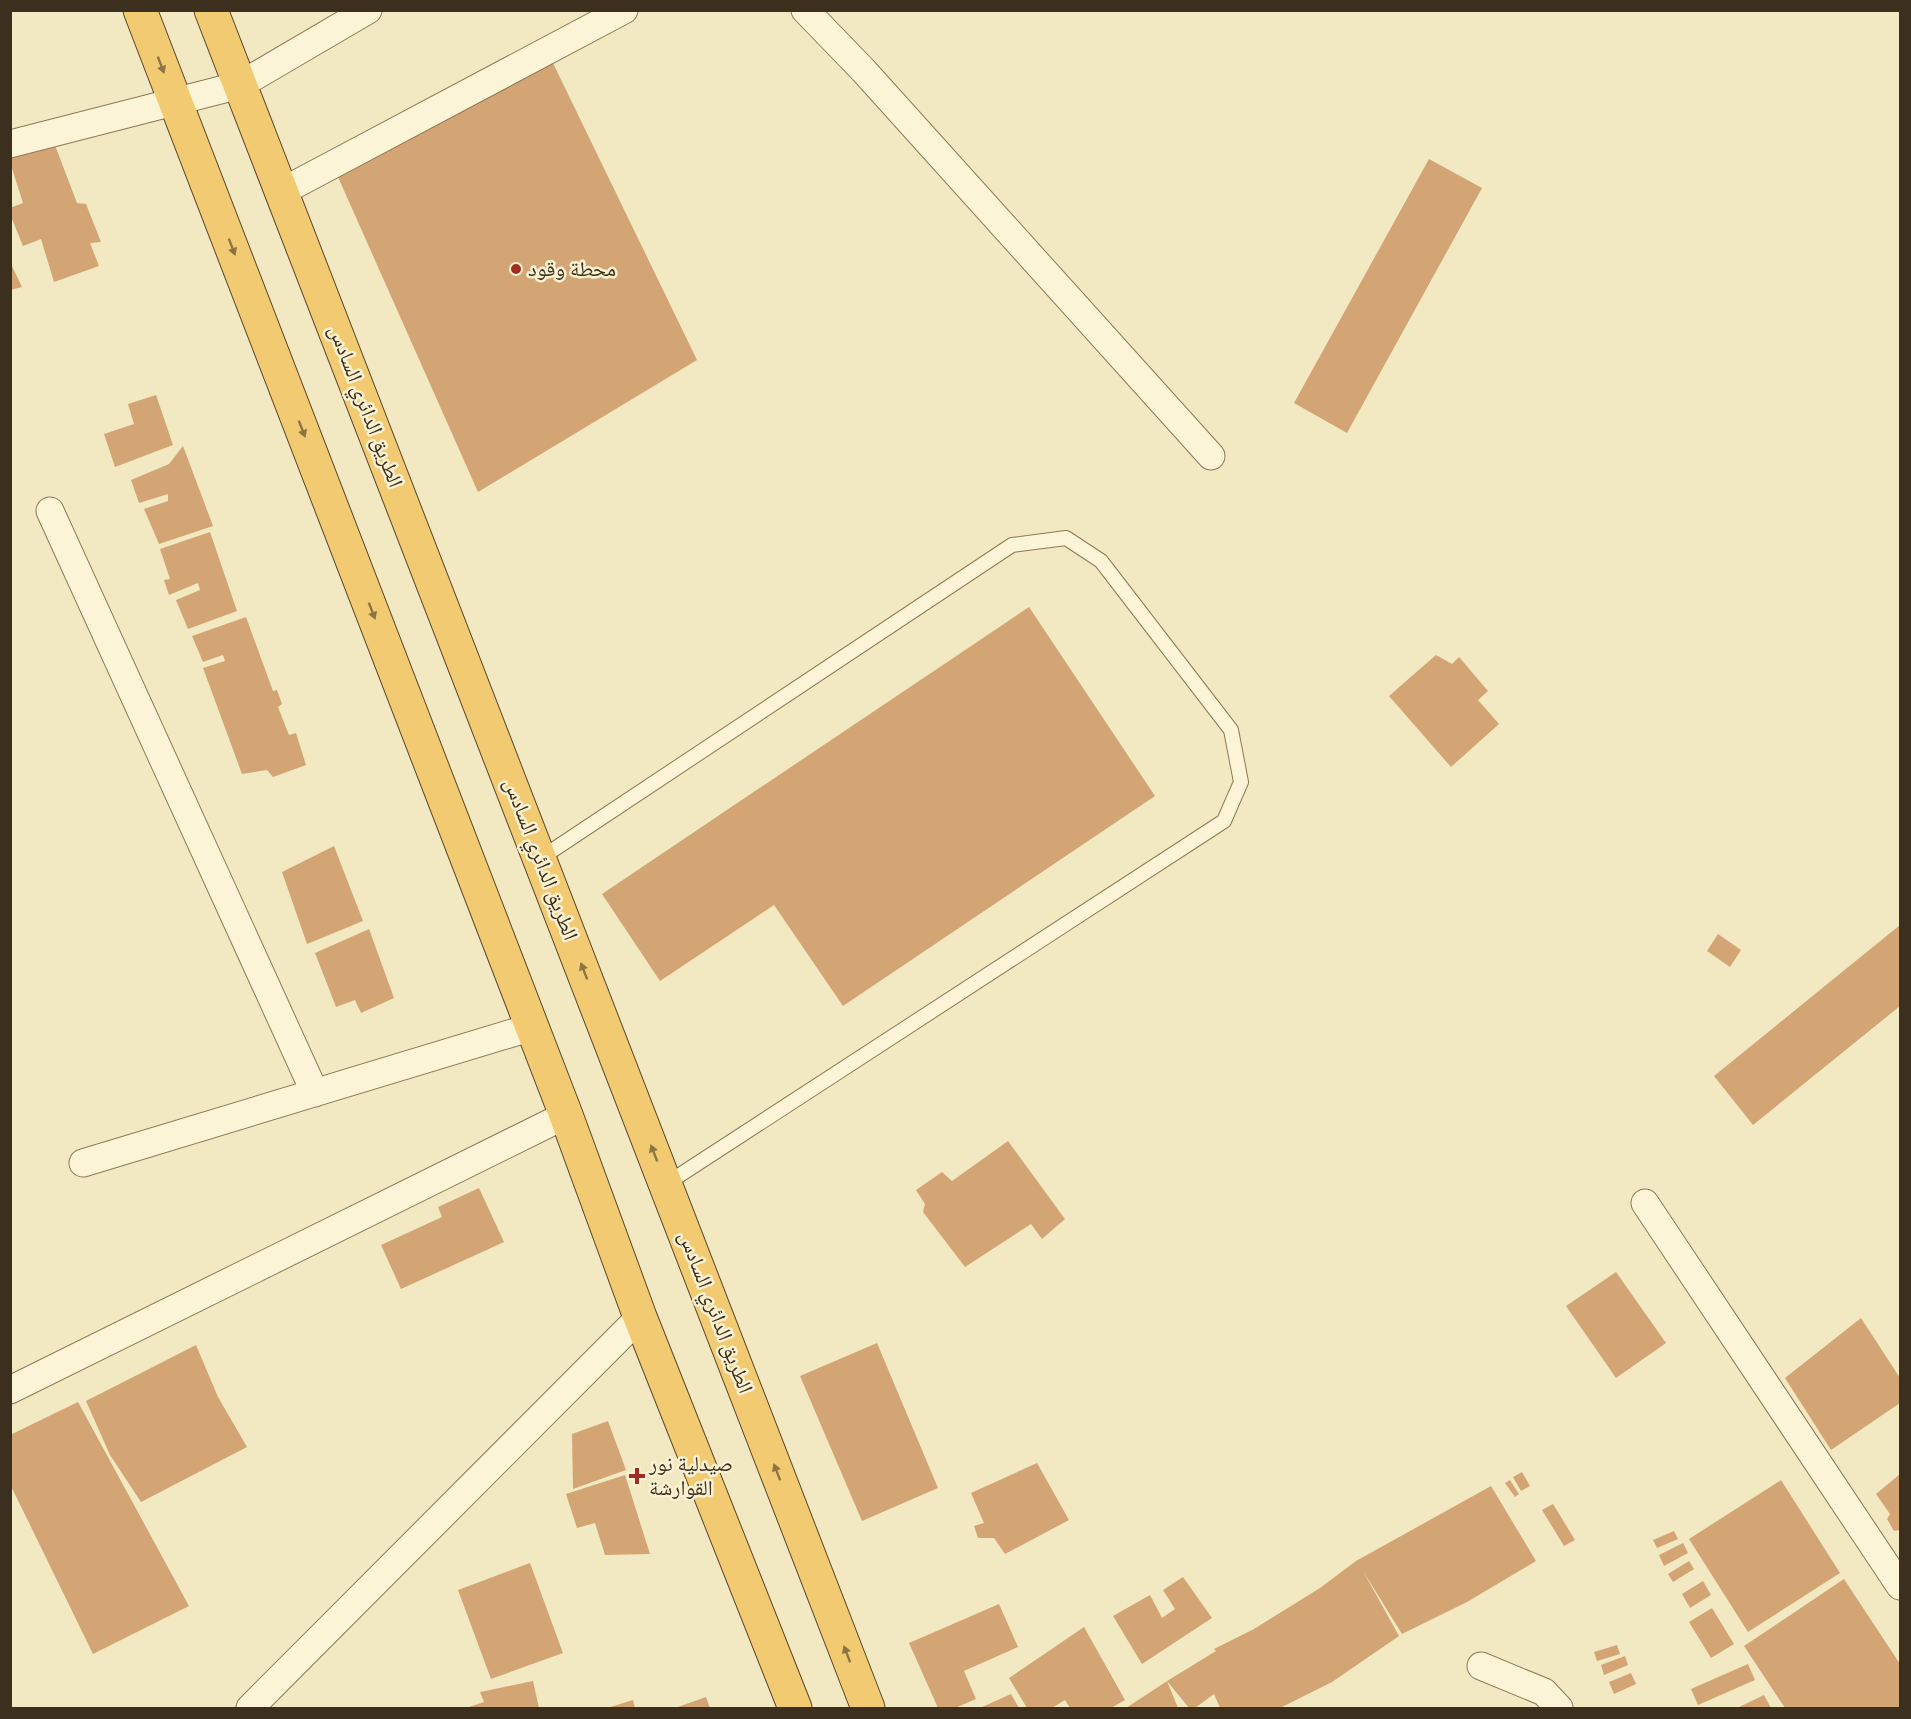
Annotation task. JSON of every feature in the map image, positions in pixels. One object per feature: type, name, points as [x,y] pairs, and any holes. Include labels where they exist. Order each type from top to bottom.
[{"type":"highway","points":[[140,10],[566,1115],[640,1317],[795,1708]]},
{"type":"highway","name":"الطريق الدائري السادس","points":[[211,10],[283,191],[868,1708]]},
{"type":"street","points":[[10,144],[240,84],[368,10]]},
{"type":"street","points":[[283,191],[624,10]]},
{"type":"street","points":[[805,10],[864,71],[1211,456]]},
{"type":"street","points":[[50,511],[315,1093]]},
{"type":"street","points":[[83,1163],[532,1027]]},
{"type":"street","points":[[10,1390],[566,1115]]},
{"type":"street","points":[[1645,1203],[1900,1586]]},
{"type":"street","points":[[250,1708],[640,1317]]},
{"type":"street","points":[[1481,1666],[1544,1692],[1559,1708]]},
{"type":"lane","points":[[541,858],[1012,545],[1066,538],[1101,561],[1231,730],[1241,782],[1224,821],[666,1184]]},
{"type":"building","name":"محطة وقود","points":[[551,59],[697,360],[478,492],[338,177]]},
{"type":"building","points":[[53,140],[77,203],[86,204],[101,242],[90,243],[99,266],[54,282],[41,239],[23,246],[10,214],[10,208],[23,203],[10,162],[10,152]]},
{"type":"building","points":[[1429,159],[1482,188],[1347,433],[1294,403]]},
{"type":"building","points":[[10,262],[22,287],[10,290]]},
{"type":"building","points":[[156,395],[173,445],[115,467],[104,434],[134,424],[128,404]]},
{"type":"building","points":[[183,446],[213,526],[159,544],[144,509],[168,501],[168,494],[139,503],[131,480],[169,464]]},
{"type":"building","points":[[210,532],[237,611],[188,629],[176,600],[200,590],[198,583],[169,595],[164,580],[170,579],[160,549]]},
{"type":"building","points":[[1029,607],[1155,796],[843,1006],[774,905],[660,981],[602,894]]},
{"type":"building","points":[[246,617],[273,691],[277,690],[282,704],[278,707],[289,735],[296,733],[306,765],[273,777],[267,770],[242,774],[203,668],[225,661],[223,655],[203,662],[192,636]]},
{"type":"building","points":[[1436,655],[1452,664],[1459,657],[1488,691],[1478,700],[1499,724],[1451,767],[1389,696]]},
{"type":"building","points":[[334,846],[363,921],[307,944],[282,872]]},
{"type":"building","points":[[1900,925],[1900,1006],[1753,1125],[1714,1076]]},
{"type":"building","points":[[369,929],[394,998],[361,1013],[355,1000],[336,1007],[315,953]]},
{"type":"building","points":[[1718,934],[1741,950],[1730,967],[1707,951]]},
{"type":"building","points":[[1008,1141],[1065,1219],[1042,1239],[1031,1224],[965,1267],[923,1212],[925,1204],[916,1190],[942,1172],[952,1181]]},
{"type":"building","points":[[479,1188],[504,1242],[401,1289],[381,1245],[442,1217],[438,1207]]},
{"type":"building","points":[[1616,1272],[1666,1343],[1616,1378],[1566,1306]]},
{"type":"building","points":[[1861,1318],[1900,1378],[1900,1403],[1831,1450],[1785,1378]]},
{"type":"building","points":[[877,1343],[938,1488],[862,1521],[800,1376]]},
{"type":"building","points":[[196,1345],[218,1397],[247,1447],[141,1502],[110,1455],[86,1401]]},
{"type":"building","points":[[78,1402],[189,1606],[93,1654],[10,1484],[10,1435]]},
{"type":"building","points":[[608,1421],[626,1470],[573,1489],[572,1434]]},
{"type":"building","points":[[1037,1463],[1069,1520],[1005,1554],[994,1538],[978,1538],[974,1526],[984,1523],[971,1493]]},
{"type":"building","points":[[1522,1472],[1530,1486],[1521,1491],[1513,1477]]},
{"type":"building","points":[[1900,1474],[1900,1530],[1894,1531],[1887,1519],[1890,1514],[1876,1494]]},
{"type":"building","points":[[625,1475],[650,1554],[605,1555],[595,1523],[577,1528],[566,1494]]},
{"type":"building","points":[[1510,1480],[1519,1494],[1515,1497],[1505,1483]]},
{"type":"building","points":[[1781,1480],[1840,1573],[1748,1632],[1689,1539]]},
{"type":"building","points":[[1491,1486],[1536,1561],[1467,1602],[1402,1634],[1363,1571],[1399,1636],[1332,1682],[1280,1708],[1220,1708],[1214,1694],[1195,1708],[1189,1708],[1167,1681],[1216,1651],[1214,1649],[1254,1629],[1320,1588],[1356,1561]]},
{"type":"building","points":[[1553,1504],[1575,1540],[1564,1546],[1542,1510]]},
{"type":"building","points":[[1674,1531],[1678,1539],[1657,1548],[1653,1540]]},
{"type":"building","points":[[1683,1543],[1688,1553],[1664,1566],[1659,1555]]},
{"type":"building","points":[[1689,1561],[1694,1569],[1673,1582],[1668,1574]]},
{"type":"building","points":[[530,1563],[563,1653],[491,1679],[458,1590]]},
{"type":"building","points":[[1183,1577],[1212,1618],[1142,1664],[1113,1616],[1150,1595],[1162,1618],[1175,1609],[1163,1590]]},
{"type":"building","points":[[1844,1579],[1900,1664],[1900,1708],[1785,1708],[1744,1646]]},
{"type":"building","points":[[1703,1581],[1711,1595],[1690,1608],[1682,1594]]},
{"type":"building","points":[[999,1604],[1018,1647],[964,1671],[976,1699],[955,1708],[938,1708],[909,1643]]},
{"type":"building","points":[[1712,1608],[1734,1644],[1711,1658],[1689,1622]]},
{"type":"building","points":[[1084,1627],[1125,1700],[1111,1708],[1070,1708],[1065,1700],[1052,1708],[1027,1708],[1009,1678]]},
{"type":"building","points":[[1617,1645],[1620,1654],[1597,1661],[1594,1652]]},
{"type":"building","points":[[1625,1656],[1628,1665],[1604,1675],[1601,1665]]},
{"type":"building","points":[[1748,1664],[1755,1680],[1698,1705],[1691,1689]]},
{"type":"building","points":[[1631,1673],[1636,1684],[1614,1694],[1609,1682]]},
{"type":"building","points":[[533,1681],[539,1708],[466,1708],[484,1702],[480,1692]]},
{"type":"building","points":[[1167,1681],[1178,1708],[1126,1708]]},
{"type":"building","points":[[1011,1694],[1019,1708],[980,1708]]},
{"type":"building","points":[[1764,1695],[1771,1708],[1737,1708]]},
{"type":"building","points":[[706,1697],[710,1708],[675,1708]]},
{"type":"building","points":[[633,1700],[635,1708],[607,1708]]},
{"type":"place","name":"محطة وقود","points":[[516,269]]},
{"type":"place","name":"صيدلية نور القوارشة","points":[[637,1476]]}]
